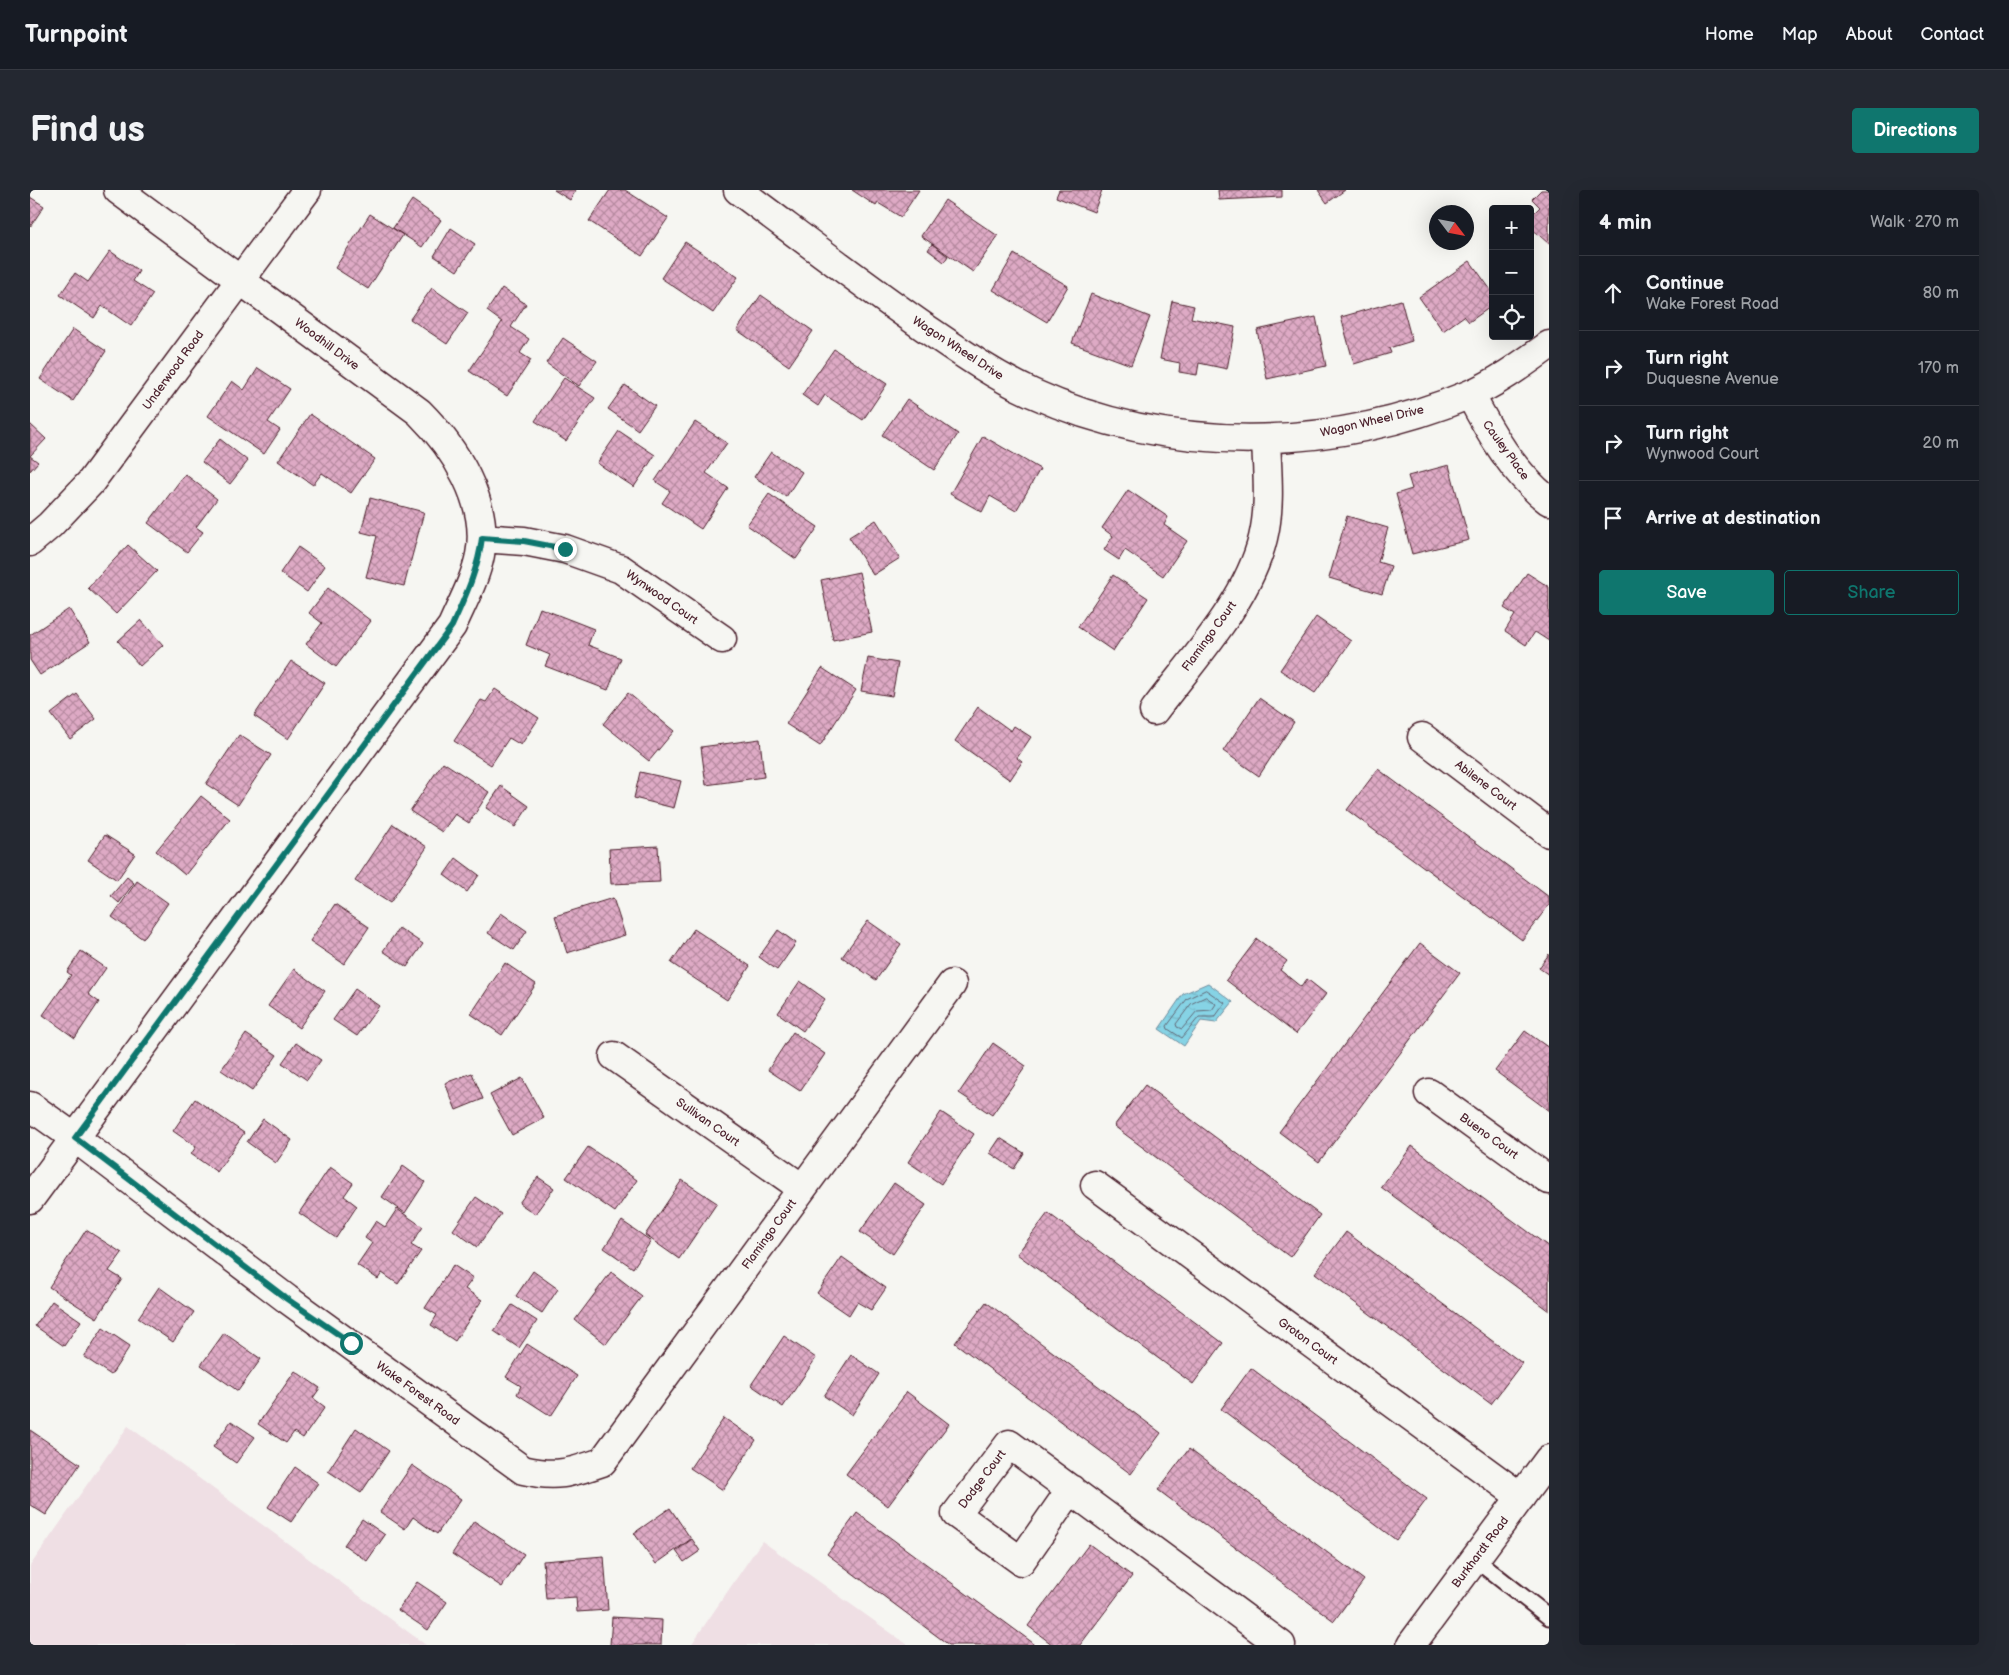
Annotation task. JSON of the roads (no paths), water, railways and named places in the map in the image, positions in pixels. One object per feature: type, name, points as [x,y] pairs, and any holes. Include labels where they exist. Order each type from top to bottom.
[{"type":"street","name":"Woodhill Drive","points":[[30,1199],[452,626],[471,584],[480,555],[482,538],[480,516],[468,481],[451,451],[430,424],[411,406],[118,190]]},
{"type":"street","name":"Underwood Road","points":[[30,542],[50,525],[90,483],[307,190]]},
{"type":"street","name":"Wagon Wheel Drive","points":[[738,190],[885,300],[984,368],[1032,393],[1083,413],[1139,428],[1195,436],[1266,439],[1308,436],[1351,429],[1411,414],[1470,394],[1523,364],[1549,345]]},
{"type":"street","name":"Cauley Place","points":[[1470,394],[1505,453],[1536,490],[1549,500]]},
{"type":"street","name":"Flamingo Court","points":[[1154,710],[1230,611],[1253,570],[1263,537],[1268,504],[1266,439]]},
{"type":"street","name":"Wynwood Court","points":[[482,538],[524,541],[565,549],[621,569],[722,639]]},
{"type":"street","name":"Abilene Court","points":[[1422,737],[1549,833]]},
{"type":"street","name":"Flamingo Court","points":[[575,1472],[602,1462],[952,984]]},
{"type":"street","name":"Sullivan Court","points":[[614,1056],[802,1188]]},
{"type":"street","name":"Bueno Court","points":[[1429,1093],[1549,1180]]},
{"type":"street","name":"Wake Forest Road","points":[[30,1106],[287,1299],[523,1470],[543,1475],[575,1472]]},
{"type":"street","name":"Groton Court","points":[[1095,1186],[1520,1497]]},
{"type":"street","name":"Burkhardt Road","points":[[1411,1645],[1549,1459]]},
{"type":"street","points":[[1071,1489],[1282,1645]]},
{"type":"lane","points":[[1474,1559],[1549,1617]]},
{"type":"water","points":[[1208,983],[1233,1002],[1216,1023],[1201,1021],[1184,1046],[1159,1029],[1183,994]]}]
